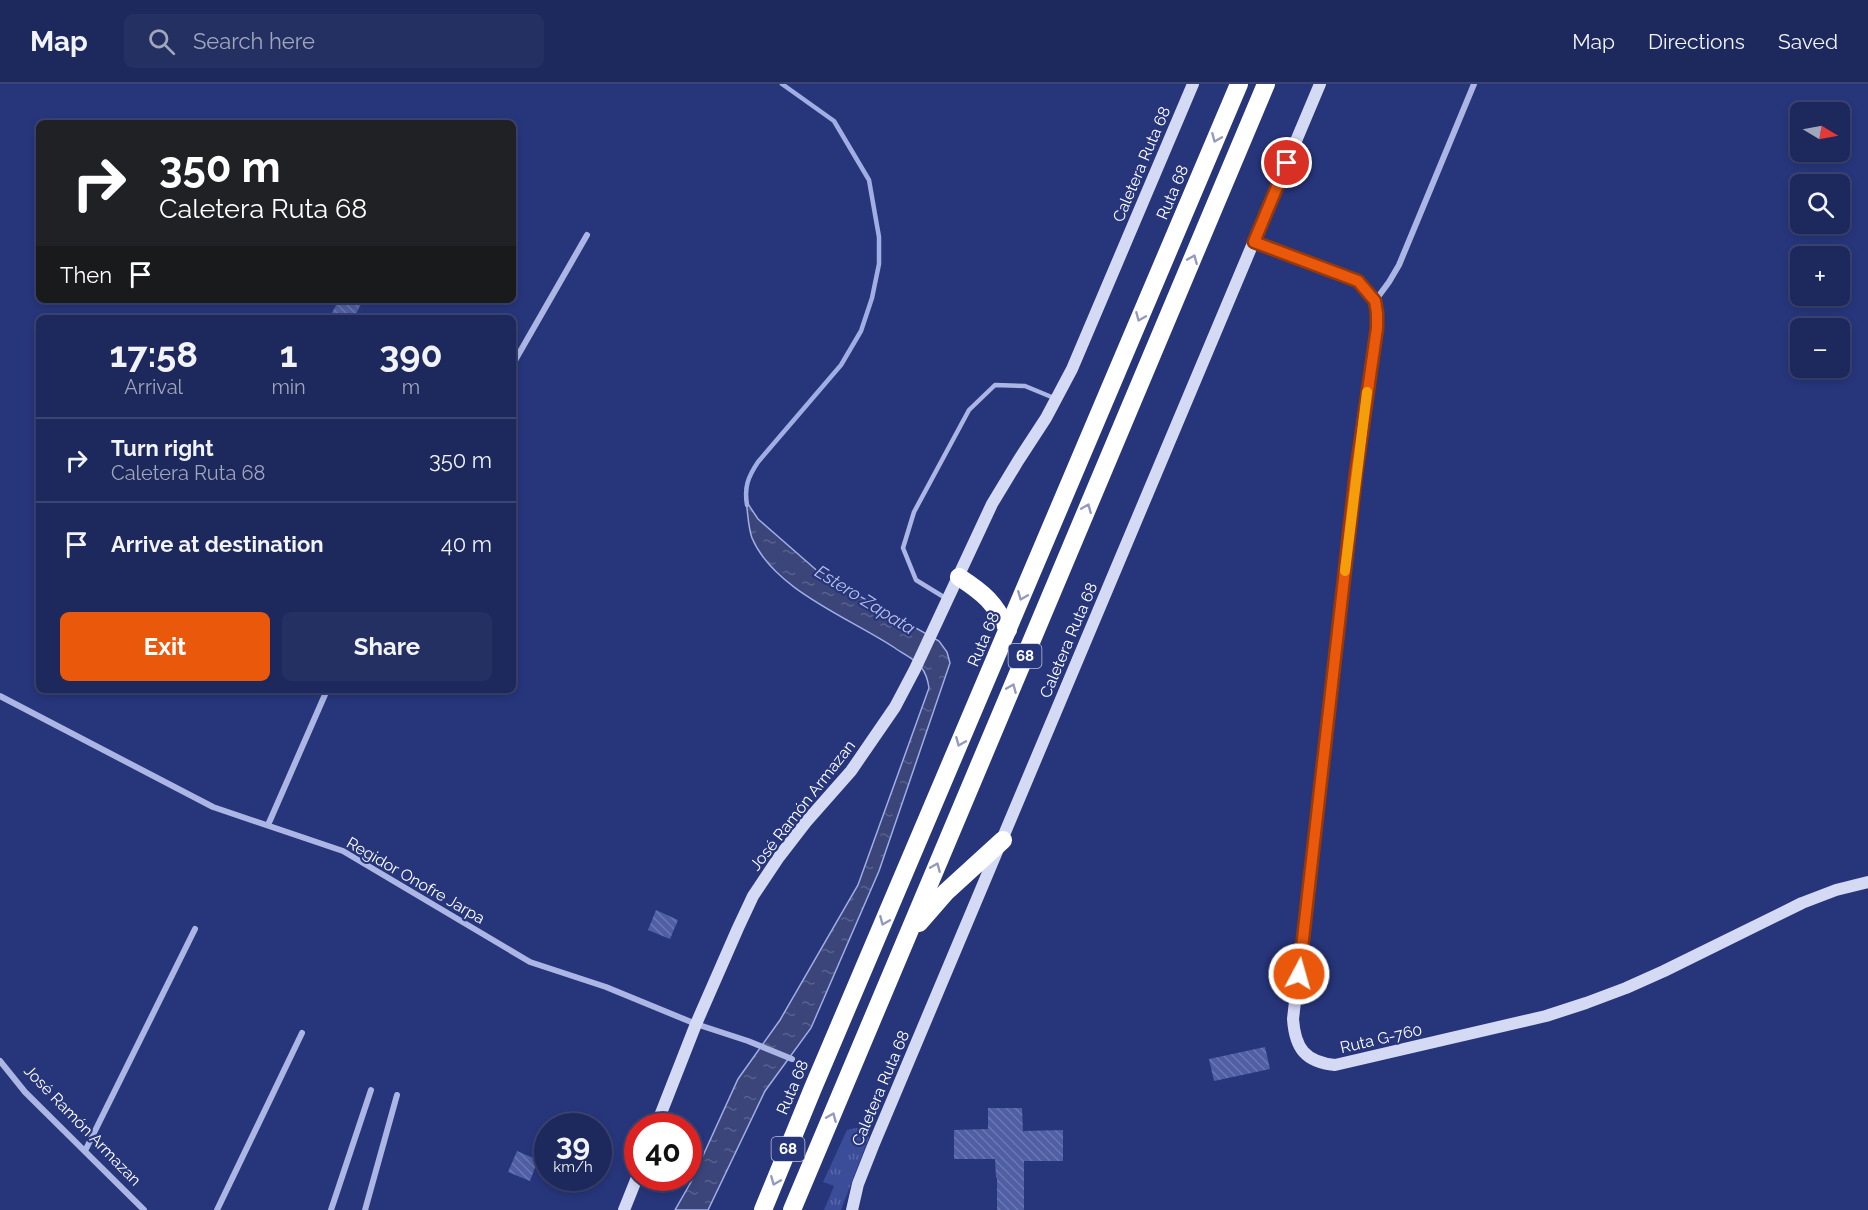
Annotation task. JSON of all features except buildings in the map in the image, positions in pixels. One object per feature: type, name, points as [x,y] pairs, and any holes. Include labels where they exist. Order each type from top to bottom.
[{"type":"highway","name":"Ruta 68","points":[[763,1210],[1239,84]]},
{"type":"highway","name":"68","points":[[792,1210],[1266,84]]},
{"type":"highway","points":[[958,577],[989,598],[1008,630]]},
{"type":"highway","points":[[905,941],[946,892],[1003,840]]},
{"type":"street","name":"Caletera Ruta 68","points":[[958,577],[992,504],[1056,399],[1084,343],[1192,84]]},
{"type":"street","name":"Caletera Ruta 68","points":[[852,1210],[865,1165],[1320,84]]},
{"type":"street","points":[[1254,242],[1358,281],[1375,301],[1399,265],[1474,84]]},
{"type":"street","points":[[516,359],[587,235]]},
{"type":"street","name":"Ruta G-760","points":[[1375,301],[1377,328],[1357,463],[1293,1019],[1294,1035],[1305,1055],[1325,1064],[1335,1065],[1546,1016],[1626,988],[1802,903],[1836,890],[1868,882]]},
{"type":"street","name":"José Ramón Armazan","points":[[661,1113],[696,1024],[753,896],[806,822],[851,771],[895,707],[958,577]]},
{"type":"street","points":[[268,825],[326,693]]},
{"type":"street","name":"Regidor Onofre Jarpa","points":[[0,696],[213,807],[344,851],[530,962],[606,987],[696,1024],[748,1041],[792,1059]]},
{"type":"street","points":[[85,1151],[195,929]]},
{"type":"street","points":[[217,1210],[302,1033]]},
{"type":"street","name":"José Ramón Armazan","points":[[0,1061],[24,1092],[144,1210]]},
{"type":"street","points":[[331,1210],[371,1090]]},
{"type":"street","points":[[365,1210],[397,1095]]},
{"type":"street","points":[[624,1210],[632,1191]]},
{"type":"lane","points":[[948,599],[916,580],[903,548],[914,512],[969,410],[995,385],[1025,386],[1056,399]]},
{"type":"green space","points":[[856,1128],[865,1132],[869,1137],[841,1210],[824,1210],[834,1186],[823,1182],[847,1130]]},
{"type":"water","points":[[746,501],[758,519],[822,575],[939,641],[947,652],[950,663],[879,871],[811,1028],[765,1091],[708,1210],[675,1210],[686,1191],[702,1191],[702,1158],[738,1079],[780,1020],[858,885],[929,688],[924,672],[916,662],[815,601],[777,573],[752,538]]},
{"type":"waterway","name":"Estero Zapata","points":[[747,505],[748,482],[758,462],[841,365],[861,331],[872,298],[879,264],[879,237],[869,180],[834,121],[782,84]]},
{"type":"slow traffic","points":[[1345,571],[1367,392]]},
{"type":"route","points":[[1287,163],[1254,242],[1358,281],[1375,301],[1377,313],[1377,328],[1356,473],[1299,974]]}]
